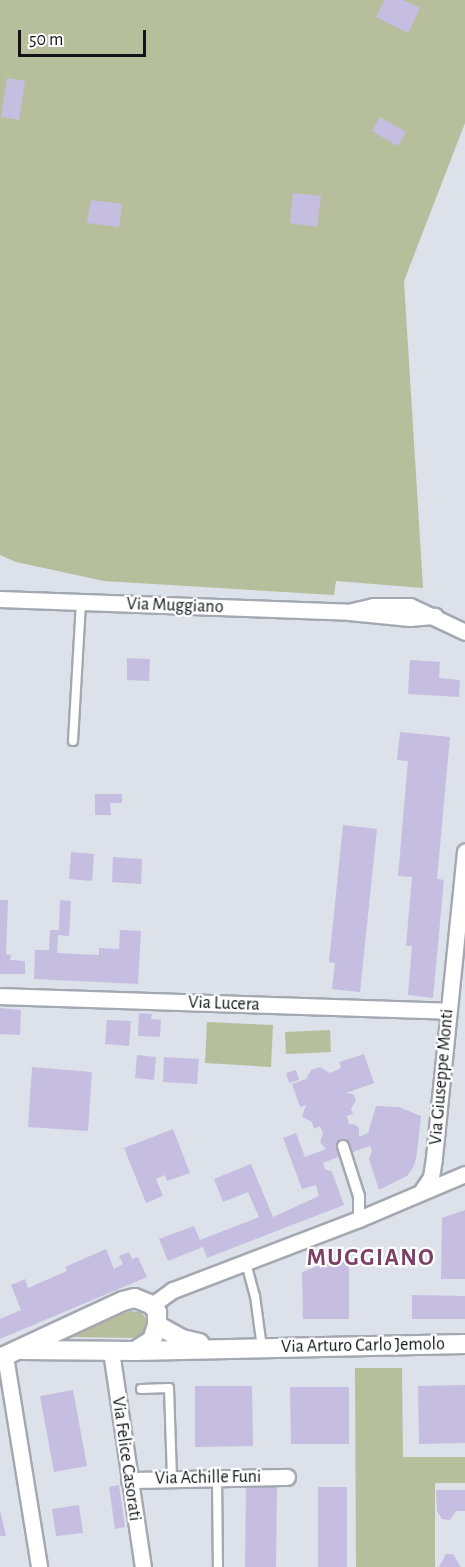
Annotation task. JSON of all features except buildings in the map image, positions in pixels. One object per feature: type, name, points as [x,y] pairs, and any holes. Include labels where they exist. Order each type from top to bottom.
[{"type":"street","name":"Via Muggiano","points":[[0,599],[349,612],[373,606],[410,606],[465,632]]},
{"type":"street","name":"Via Giuseppe Monti","points":[[422,1192],[432,1173],[465,852]]},
{"type":"street","name":"Via Lucera","points":[[0,996],[448,1011]]},
{"type":"street","points":[[343,1146],[359,1196],[359,1219]]},
{"type":"street","points":[[152,1305],[173,1290],[359,1219],[465,1174]]},
{"type":"street","points":[[39,1567],[9,1355],[123,1301],[135,1298],[152,1305],[157,1312],[157,1325],[152,1340],[135,1351]]},
{"type":"street","name":"Via Arturo Carlo Jemolo","points":[[157,1325],[182,1338],[228,1347]]},
{"type":"street","name":"Via Arturo Carlo Jemolo","points":[[9,1355],[228,1347],[465,1344]]},
{"type":"street","name":"Via Felice Casorati","points":[[111,1351],[142,1567]]},
{"type":"street","name":"Via Achille Funi","points":[[129,1480],[287,1477]]},
{"type":"lane","points":[[73,741],[81,603]]},
{"type":"lane","name":"Via Arturo Carlo Jemolo","points":[[246,1263],[255,1296],[262,1348]]},
{"type":"lane","points":[[141,1389],[169,1388],[172,1478]]},
{"type":"lane","points":[[217,1477],[218,1567]]},
{"type":"green space","points":[[0,0],[465,0],[465,123],[404,281],[423,588],[336,581],[334,595],[104,581],[16,562],[0,555]]},
{"type":"green space","points":[[207,1022],[273,1025],[271,1067],[205,1063]]},
{"type":"green space","points":[[330,1030],[331,1052],[286,1054],[285,1032]]},
{"type":"green space","points":[[130,1311],[141,1312],[147,1320],[146,1333],[140,1338],[70,1337],[72,1334]]},
{"type":"green space","points":[[355,1368],[402,1368],[403,1457],[465,1457],[465,1483],[435,1483],[435,1567],[356,1567]]},
{"type":"district","name":"MUGGIANO","points":[[371,1259]]}]
